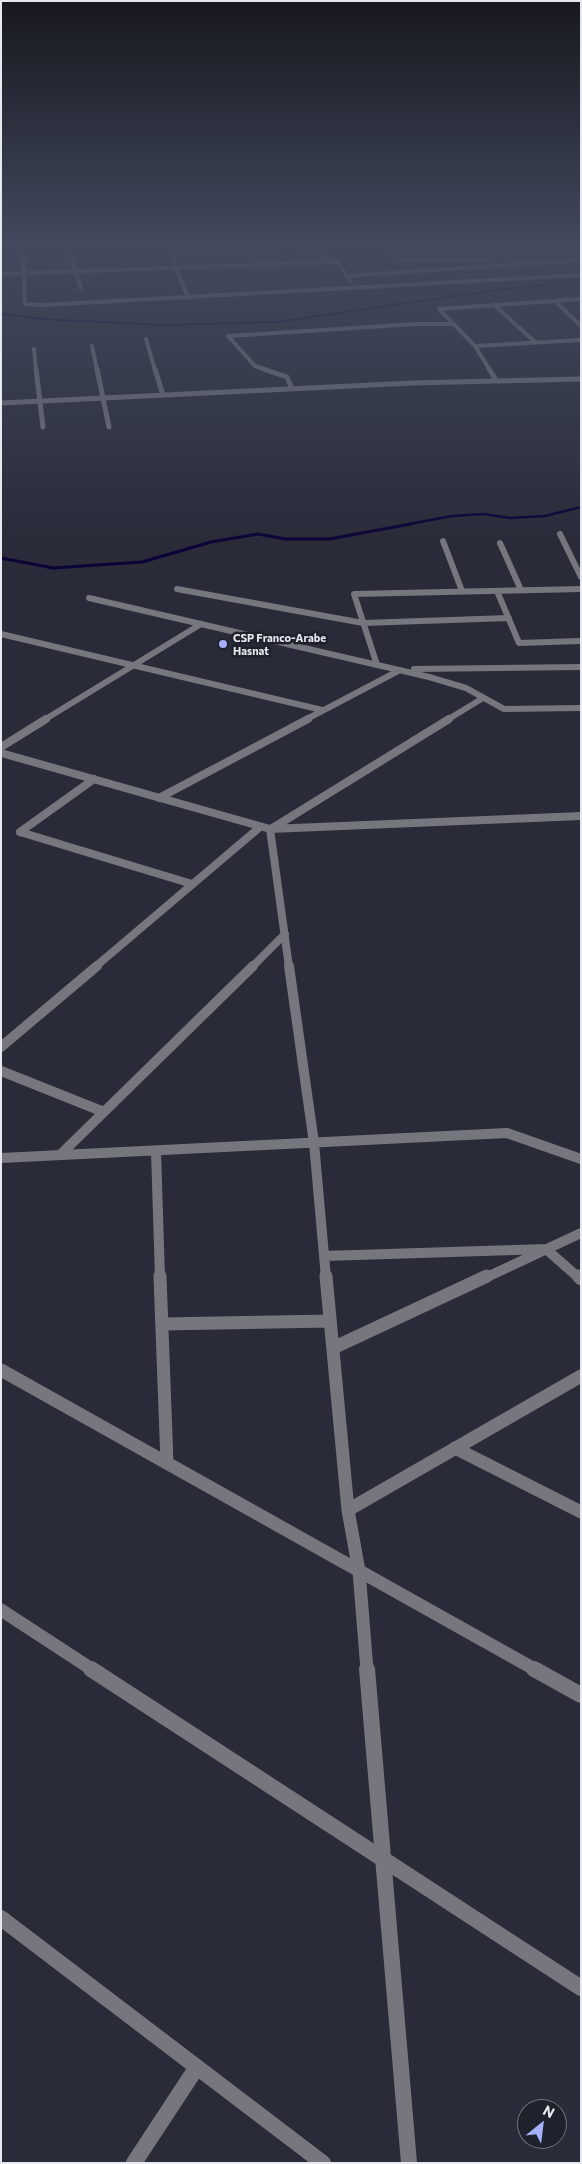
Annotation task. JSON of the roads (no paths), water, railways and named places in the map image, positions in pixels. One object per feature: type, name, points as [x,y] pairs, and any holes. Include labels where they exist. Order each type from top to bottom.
[{"type":"street","points":[[92,348],[110,427]]},
{"type":"street","points":[[149,348],[163,395]]},
{"type":"street","points":[[239,348],[255,366],[287,377],[292,390]]},
{"type":"street","points":[[477,348],[496,380]]},
{"type":"street","points":[[34,349],[43,426]]},
{"type":"street","points":[[1,403],[292,390],[412,382],[581,379]]},
{"type":"street","points":[[560,534],[581,577]]},
{"type":"street","points":[[442,541],[462,591]]},
{"type":"street","points":[[500,544],[522,590]]},
{"type":"street","points":[[177,589],[363,623],[509,618]]},
{"type":"street","points":[[377,665],[354,594],[581,589]]},
{"type":"street","points":[[497,590],[520,643],[581,641]]},
{"type":"street","points":[[89,598],[377,665],[466,688],[504,709],[581,708]]},
{"type":"street","points":[[1,747],[201,624]]},
{"type":"street","points":[[1,634],[322,710]]},
{"type":"street","points":[[159,798],[397,670],[581,667]]},
{"type":"street","points":[[1,1047],[192,884],[265,828],[483,698]]},
{"type":"street","points":[[1,753],[265,828],[581,816]]},
{"type":"street","points":[[94,779],[20,832],[192,884]]},
{"type":"street","points":[[265,828],[284,934],[314,1143],[348,1510],[359,1571],[409,2163]]},
{"type":"street","points":[[60,1155],[284,934]]},
{"type":"street","points":[[1,1071],[104,1112]]},
{"type":"street","points":[[1,1158],[507,1133],[581,1159]]},
{"type":"street","points":[[156,1150],[167,1463]]},
{"type":"street","points":[[333,1348],[581,1233]]},
{"type":"street","points":[[324,1256],[546,1249],[581,1279]]},
{"type":"street","points":[[162,1324],[330,1321]]},
{"type":"street","points":[[2,1372],[581,1695]]},
{"type":"street","points":[[348,1510],[581,1376]]},
{"type":"street","points":[[455,1448],[581,1512]]},
{"type":"street","points":[[1,1610],[581,1988]]},
{"type":"street","points":[[1,1918],[323,2163]]},
{"type":"street","points":[[134,2163],[197,2067]]},
{"type":"waterway","points":[[404,525],[452,516],[484,514],[510,518],[545,516],[581,507]]},
{"type":"waterway","points":[[1,558],[53,568],[142,562],[211,542],[258,534],[285,539],[329,539],[411,524]]},
{"type":"place","name":"CSP Franco-Arabe Hasnat","points":[[223,644]]}]
